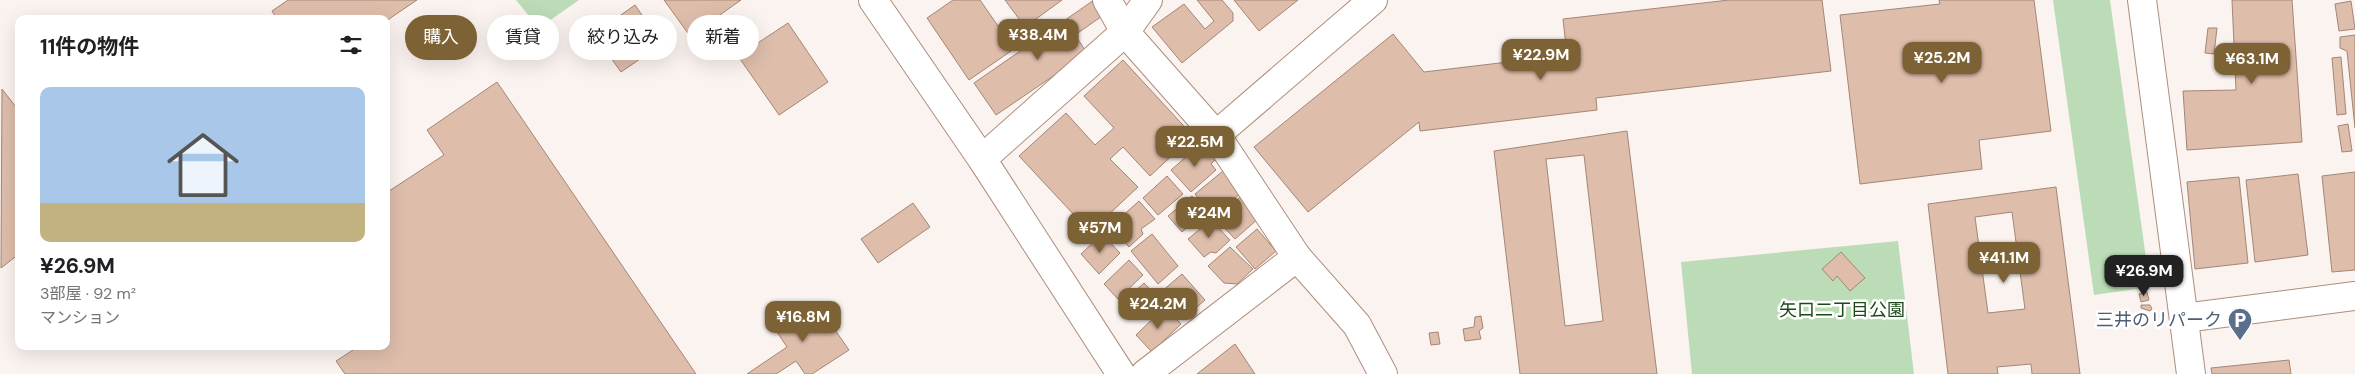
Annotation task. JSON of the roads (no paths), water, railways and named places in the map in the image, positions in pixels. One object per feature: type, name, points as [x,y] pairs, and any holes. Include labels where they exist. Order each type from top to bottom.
[{"type":"street","points":[[874,0],[982,160],[1121,374]]},
{"type":"street","points":[[1107,0],[1125,32],[1216,134],[1297,256],[1357,325],[1383,374]]},
{"type":"street","points":[[982,160],[1125,32],[1148,0]]},
{"type":"street","points":[[1216,134],[1373,0]]},
{"type":"street","points":[[2142,0],[2191,374]]},
{"type":"street","points":[[1144,374],[1297,256]]},
{"type":"street","points":[[2184,318],[2355,296]]},
{"type":"place","name":"三井のリパーク","points":[[2240,341]]},
{"type":"park label","name":"矢口二丁目公園","points":[[1842,310]]}]
